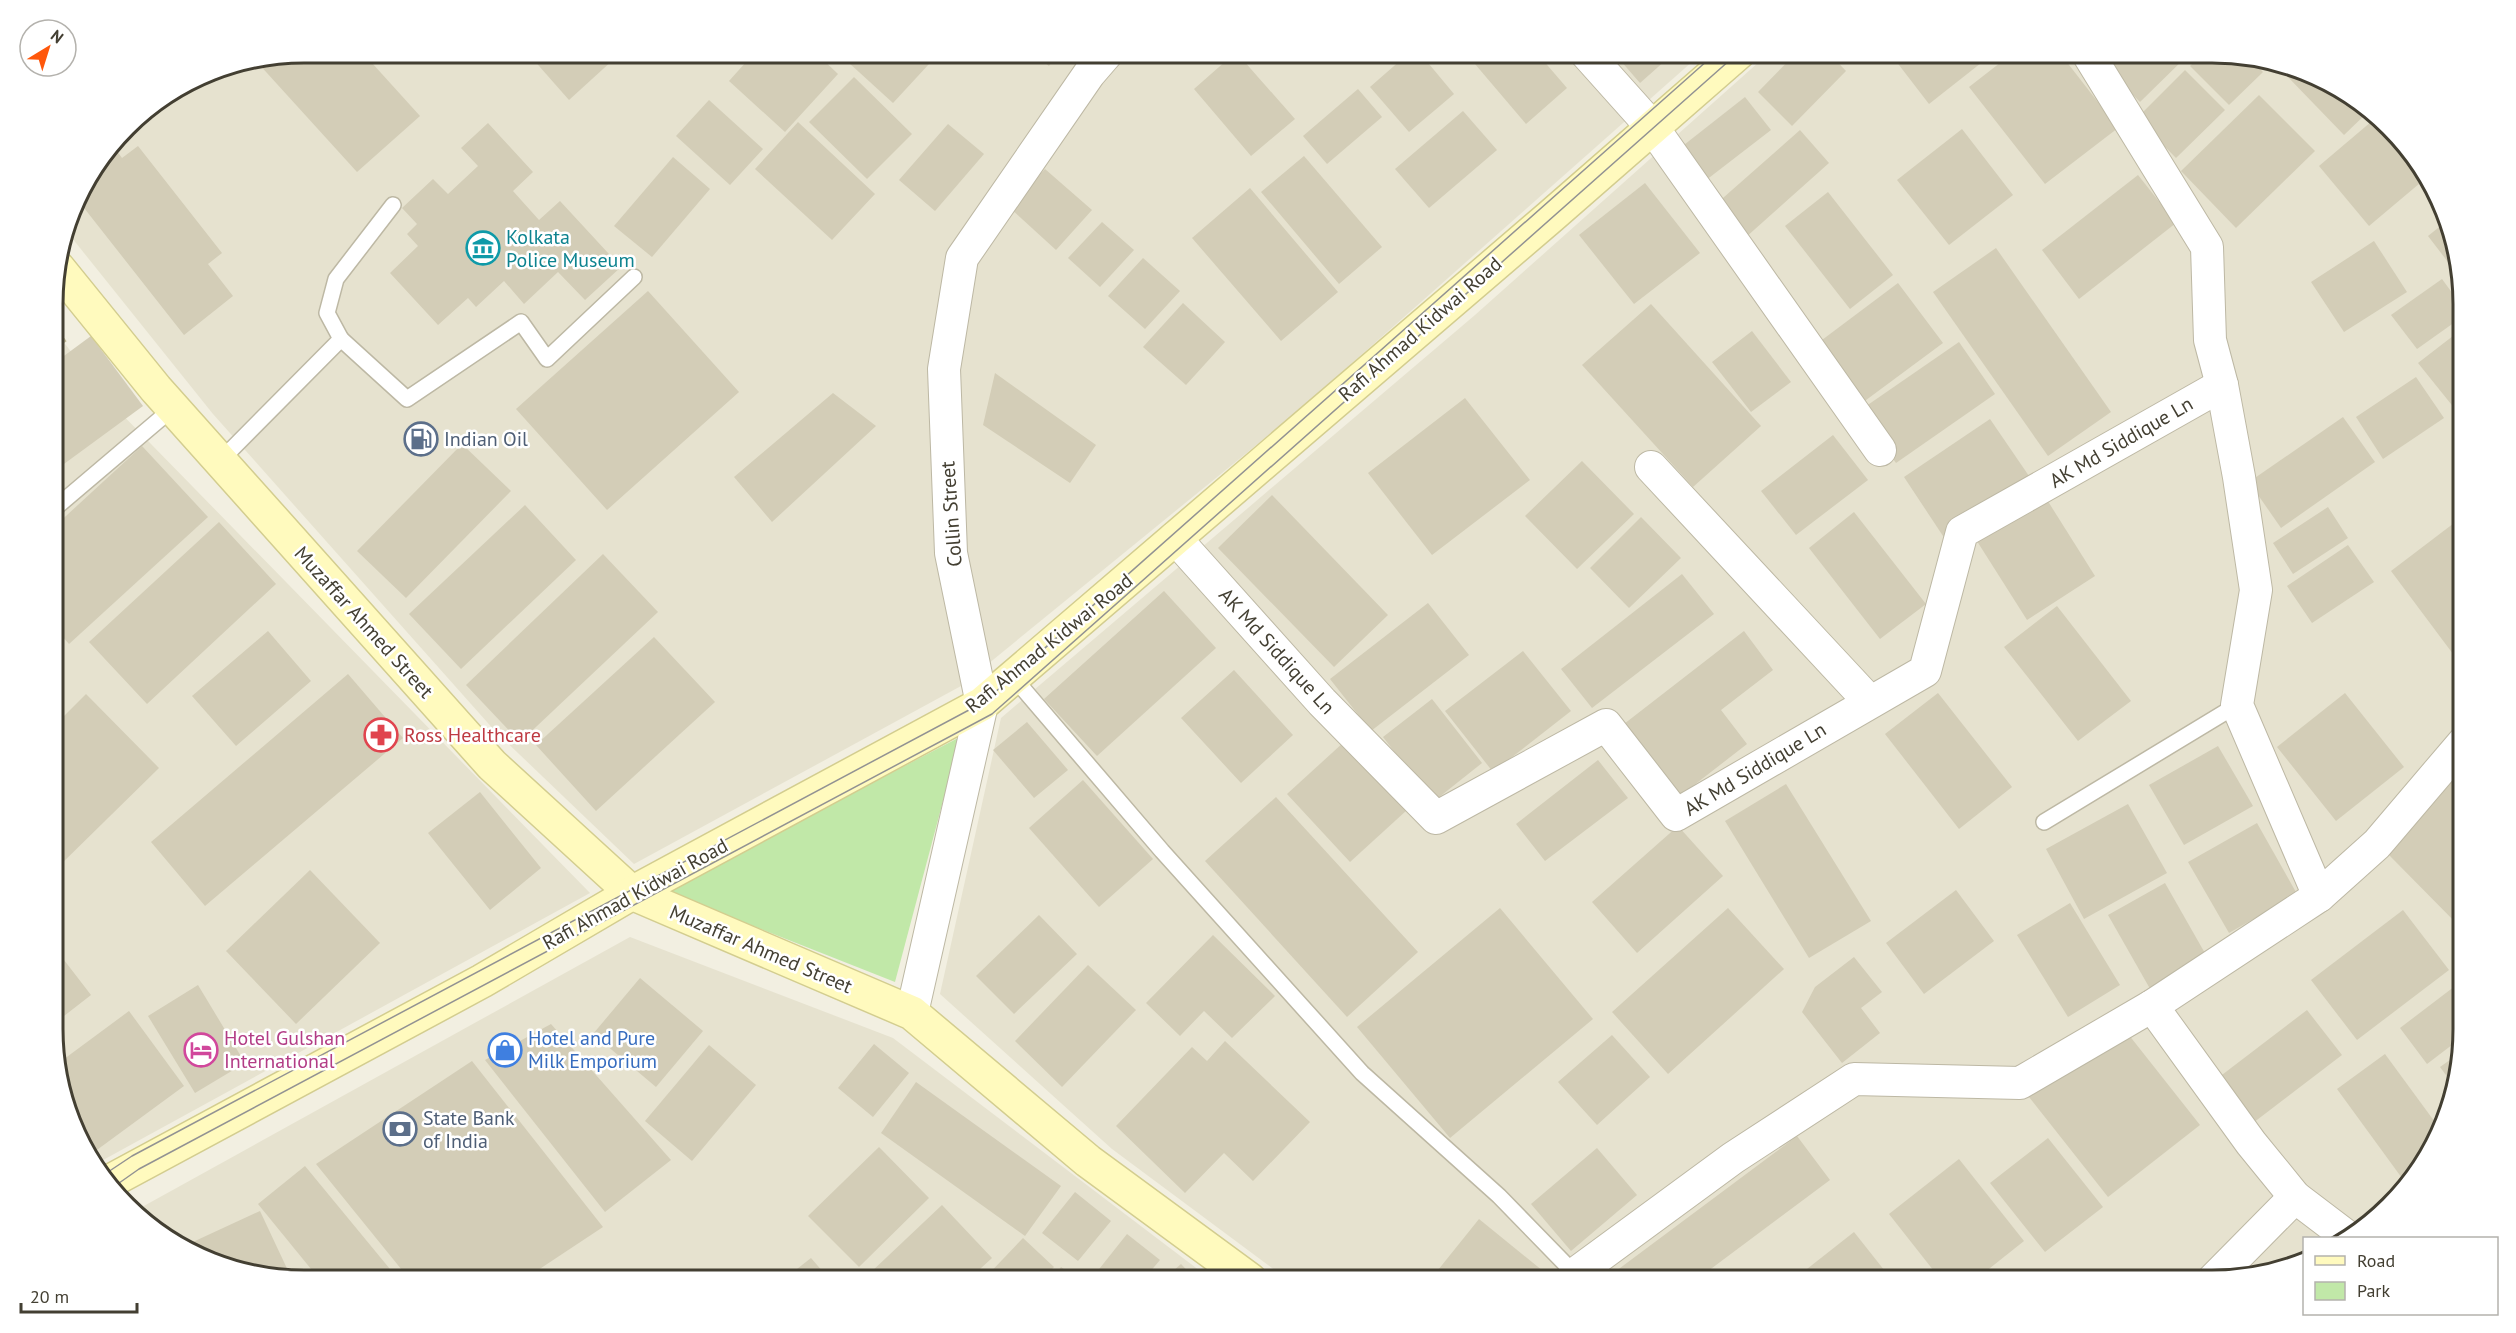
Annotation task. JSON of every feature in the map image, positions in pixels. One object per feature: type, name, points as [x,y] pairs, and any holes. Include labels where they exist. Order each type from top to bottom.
[{"type":"main road","name":"Rafi Ahmad Kidwai Road","points":[[115,1179],[482,981],[632,893],[982,704],[1727,63]]},
{"type":"main road","name":"Muzaffar Ahmed Street","points":[[65,276],[172,408],[492,765],[632,893],[912,1013],[1088,1161],[1236,1270]]},
{"type":"street","name":"Collin Street","points":[[912,1013],[982,704],[951,553],[944,369],[962,258],[1098,63]]},
{"type":"street","points":[[1595,63],[1653,128],[1880,450]]},
{"type":"street","points":[[2094,63],[2207,247],[2210,340],[2222,385],[2239,477],[2256,590],[2237,705],[2319,896]]},
{"type":"street","name":"AK Md Siddique Ln","points":[[1175,538],[1322,702],[1436,818],[1606,725],[1676,815],[1925,670],[1962,532],[2222,385]]},
{"type":"street","points":[[1651,467],[1869,701]]},
{"type":"street","points":[[1582,1270],[1733,1158],[1854,1079],[2020,1083],[2152,1006],[2319,896],[2377,844],[2453,755]]},
{"type":"street","points":[[2152,1006],[2251,1143],[2295,1197],[2341,1232]]},
{"type":"street","points":[[2224,1269],[2295,1197]]},
{"type":"lane","points":[[393,205],[336,279],[327,313],[341,339],[407,399],[521,322],[547,359],[634,277]]},
{"type":"lane","points":[[220,460],[341,339]]},
{"type":"lane","points":[[63,500],[172,408]]},
{"type":"lane","points":[[1014,677],[1161,851],[1362,1073],[1499,1196],[1567,1270]]},
{"type":"lane","points":[[2044,822],[2237,705]]},
{"type":"shaded area","points":[[304,63],[1691,63],[1298,411],[961,686],[634,864],[495,731],[213,414],[72,238],[81,212],[95,184],[113,157],[145,123],[184,95],[212,81],[242,71],[273,65]]},
{"type":"shaded area","points":[[1758,63],[2212,63],[2243,65],[2274,71],[2304,81],[2332,95],[2371,123],[2403,157],[2421,184],[2435,212],[2448,257],[2453,304],[2453,1029],[2451,1060],[2445,1091],[2435,1121],[2421,1149],[2393,1188],[2359,1220],[2334,1237],[2303,1237],[2303,1252],[2274,1262],[2243,1268],[2212,1270],[1275,1270],[1112,1149],[940,994],[1001,718],[1475,315]]},
{"type":"shaded area","points":[[63,341],[107,399],[590,893],[102,1160],[81,1121],[71,1091],[65,1060],[63,1029]]},
{"type":"shaded area","points":[[630,937],[893,1038],[1199,1270],[304,1270],[257,1265],[212,1252],[184,1238],[142,1207]]},
{"type":"green space","points":[[960,737],[895,982],[665,891]]},
{"type":"building","points":[[304,63],[372,63],[420,116],[357,172],[262,67]]},
{"type":"building","points":[[536,63],[610,63],[569,100]]},
{"type":"building","points":[[745,63],[826,63],[838,74],[785,132],[729,81]]},
{"type":"building","points":[[849,63],[928,63],[893,103]]},
{"type":"building","points":[[1224,63],[1246,63],[1295,119],[1251,156],[1194,89]]},
{"type":"building","points":[[1397,63],[1428,63],[1454,94],[1409,132],[1370,87]]},
{"type":"building","points":[[1474,63],[1545,63],[1567,88],[1526,124]]},
{"type":"building","points":[[1623,63],[1663,63],[1640,83]]},
{"type":"building","points":[[1786,63],[1838,63],[1846,71],[1792,126],[1758,92]]},
{"type":"building","points":[[1897,63],[1981,63],[1929,104]]},
{"type":"building","points":[[2000,63],[2068,63],[2118,128],[2045,184],[1969,87]]},
{"type":"building","points":[[2103,63],[2180,63],[2140,102]]},
{"type":"building","points":[[2193,63],[2243,65],[2259,68],[2263,72],[2229,105],[2190,66]]},
{"type":"building","points":[[2185,70],[2225,110],[2176,158],[2137,118]]},
{"type":"building","points":[[2286,75],[2332,95],[2363,117],[2344,135]]},
{"type":"building","points":[[854,77],[912,134],[867,179],[809,122]]},
{"type":"building","points":[[1358,89],[1382,117],[1327,164],[1303,136]]},
{"type":"building","points":[[2259,95],[2315,151],[2236,228],[2181,171]]},
{"type":"building","points":[[1745,97],[1771,130],[1701,184],[1675,152]]},
{"type":"building","points":[[709,100],[763,149],[730,185],[676,136]]},
{"type":"building","points":[[1463,111],[1497,150],[1429,208],[1395,169]]},
{"type":"building","points":[[798,122],[875,194],[832,240],[755,169]]},
{"type":"building","points":[[2370,122],[2403,157],[2420,183],[2369,226],[2319,166]]},
{"type":"building","points":[[488,123],[533,172],[513,191],[539,220],[560,201],[621,267],[585,300],[558,272],[524,304],[504,281],[476,307],[468,298],[438,325],[390,273],[418,246],[407,234],[417,224],[402,208],[433,179],[448,194],[478,166],[461,148]]},
{"type":"building","points":[[948,124],[984,154],[935,211],[899,180]]},
{"type":"building","points":[[1962,129],[2013,195],[1949,245],[1897,180]]},
{"type":"building","points":[[1800,130],[1829,163],[1745,238],[1715,205]]},
{"type":"building","points":[[138,146],[222,253],[208,264],[233,296],[184,335],[83,207],[95,184],[117,152],[122,158]]},
{"type":"building","points":[[1304,156],[1382,247],[1339,284],[1261,192]]},
{"type":"building","points":[[673,157],[710,189],[652,257],[614,226]]},
{"type":"building","points":[[1045,169],[1092,210],[1056,250],[1010,208]]},
{"type":"building","points":[[2138,175],[2176,223],[2079,299],[2042,250]]},
{"type":"building","points":[[1645,183],[1700,253],[1634,304],[1579,235]]},
{"type":"building","points":[[1250,188],[1338,292],[1281,341],[1192,238]]},
{"type":"building","points":[[1828,192],[1893,275],[1850,309],[1785,226]]},
{"type":"building","points":[[1102,222],[1134,250],[1100,287],[1068,258]]},
{"type":"building","points":[[2440,227],[2449,264],[2428,236]]},
{"type":"building","points":[[2374,241],[2407,292],[2344,332],[2311,282]]},
{"type":"building","points":[[1996,248],[2111,412],[2048,456],[1933,292]]},
{"type":"building","points":[[1143,258],[1180,291],[1145,329],[1108,296]]},
{"type":"building","points":[[2442,279],[2452,293],[2453,323],[2417,349],[2391,315]]},
{"type":"building","points":[[1898,283],[1943,343],[1858,406],[1814,346]]},
{"type":"building","points":[[648,291],[739,392],[607,510],[516,409]]},
{"type":"building","points":[[1183,303],[1225,342],[1186,385],[1143,347]]},
{"type":"building","points":[[1651,304],[1761,426],[1693,487],[1582,365]]},
{"type":"building","points":[[1752,331],[1791,382],[1751,412],[1712,362]]},
{"type":"building","points":[[91,336],[143,406],[63,465],[63,357]]},
{"type":"building","points":[[2453,336],[2453,407],[2418,363]]},
{"type":"building","points":[[1959,342],[1995,394],[1896,463],[1859,411]]},
{"type":"building","points":[[995,373],[1096,445],[1070,483],[983,425]]},
{"type":"building","points":[[2416,377],[2444,418],[2383,459],[2356,417]]},
{"type":"building","points":[[833,393],[876,426],[772,522],[734,477]]},
{"type":"building","points":[[1465,398],[1530,480],[1432,555],[1368,473]]},
{"type":"building","points":[[2343,417],[2375,462],[2281,528],[2249,482]]},
{"type":"building","points":[[1990,419],[2031,479],[1945,539],[1904,477]]},
{"type":"building","points":[[1833,435],[1868,480],[1796,535],[1761,491]]},
{"type":"building","points":[[462,444],[511,491],[406,598],[357,551]]},
{"type":"building","points":[[142,446],[208,517],[69,644],[63,637],[63,519]]},
{"type":"building","points":[[1582,461],[1634,514],[1577,569],[1525,516]]},
{"type":"building","points":[[1272,495],[1388,615],[1334,667],[1218,548]]},
{"type":"building","points":[[2044,495],[2095,576],[2027,620],[1975,538]]},
{"type":"building","points":[[525,505],[576,560],[461,669],[409,614]]},
{"type":"building","points":[[2328,507],[2348,538],[2293,574],[2273,543]]},
{"type":"building","points":[[1854,512],[1926,604],[1880,639],[1809,548]]},
{"type":"building","points":[[1641,517],[1681,558],[1629,608],[1590,568]]},
{"type":"building","points":[[219,522],[276,584],[147,704],[89,642]]},
{"type":"building","points":[[2453,524],[2453,654],[2391,571]]},
{"type":"building","points":[[2348,545],[2374,582],[2312,623],[2287,586]]},
{"type":"building","points":[[603,554],[658,612],[520,742],[466,685]]},
{"type":"building","points":[[1682,574],[1714,614],[1592,708],[1561,669]]},
{"type":"building","points":[[1164,591],[1216,648],[1097,756],[1044,699]]},
{"type":"building","points":[[1428,603],[1469,655],[1371,731],[1330,679]]},
{"type":"building","points":[[2057,606],[2131,701],[2078,741],[2004,647]]},
{"type":"building","points":[[268,631],[311,681],[236,746],[192,696]]},
{"type":"building","points":[[1744,631],[1773,670],[1721,710],[1747,744],[1671,803],[1615,731]]},
{"type":"building","points":[[654,637],[715,702],[596,811],[536,745]]},
{"type":"building","points":[[1523,651],[1571,711],[1493,772],[1445,711]]},
{"type":"building","points":[[1234,670],[1293,735],[1241,783],[1181,718]]},
{"type":"building","points":[[348,674],[403,738],[205,906],[151,842]]},
{"type":"building","points":[[1938,693],[2012,787],[1959,829],[1885,734]]},
{"type":"building","points":[[2345,693],[2404,767],[2336,821],[2277,747]]},
{"type":"building","points":[[86,694],[159,768],[63,862],[63,717]]},
{"type":"building","points":[[1432,699],[1482,763],[1433,802],[1383,737]]},
{"type":"building","points":[[1027,722],[1068,770],[1034,798],[993,750]]},
{"type":"building","points":[[1344,742],[1407,810],[1350,862],[1287,794]]},
{"type":"building","points":[[2218,746],[2253,806],[2184,845],[2149,785]]},
{"type":"building","points":[[1598,760],[1628,798],[1545,861],[1516,824]]},
{"type":"building","points":[[1083,780],[1153,859],[1099,907],[1029,828]]},
{"type":"building","points":[[2453,780],[2453,920],[2389,855]]},
{"type":"building","points":[[1786,784],[1871,921],[1809,958],[1725,821]]},
{"type":"building","points":[[480,792],[541,868],[490,910],[428,833]]},
{"type":"building","points":[[1276,797],[1418,952],[1347,1017],[1205,861]]},
{"type":"building","points":[[2128,804],[2167,873],[2084,919],[2046,849]]},
{"type":"building","points":[[2257,823],[2297,894],[2229,933],[2188,862]]},
{"type":"building","points":[[1678,826],[1723,876],[1637,953],[1592,902]]},
{"type":"building","points":[[310,870],[380,943],[296,1024],[226,951]]},
{"type":"building","points":[[2165,883],[2210,962],[2153,994],[2108,915]]},
{"type":"building","points":[[1956,890],[1994,941],[1924,994],[1886,943]]},
{"type":"building","points":[[2070,903],[2120,985],[2068,1017],[2017,935]]},
{"type":"building","points":[[1500,908],[1593,1019],[1450,1138],[1357,1027]]},
{"type":"building","points":[[1728,908],[1784,969],[1668,1074],[1612,1012]]},
{"type":"building","points":[[2403,910],[2449,970],[2357,1040],[2311,980]]},
{"type":"building","points":[[1039,915],[1077,954],[1014,1014],[976,976]]},
{"type":"building","points":[[1213,935],[1275,996],[1232,1038],[1204,1011],[1180,1036],[1146,1003]]},
{"type":"building","points":[[1854,957],[1882,992],[1861,1008],[1880,1033],[1842,1063],[1802,1012],[1815,987]]},
{"type":"building","points":[[63,959],[91,995],[63,1017]]},
{"type":"building","points":[[1088,965],[1136,1010],[1062,1087],[1015,1041]]},
{"type":"building","points":[[640,978],[703,1031],[656,1087],[593,1034]]},
{"type":"building","points":[[198,985],[245,1063],[195,1093],[148,1016]]},
{"type":"building","points":[[2453,988],[2452,1045],[2427,1064],[2400,1028]]},
{"type":"building","points":[[2307,1010],[2342,1055],[2249,1126],[2214,1081]]},
{"type":"building","points":[[129,1011],[184,1086],[96,1151],[81,1121],[71,1091],[65,1058]]},
{"type":"building","points":[[551,1024],[671,1160],[605,1212],[485,1060]]},
{"type":"building","points":[[2121,1025],[2200,1125],[2108,1197],[2029,1097]]},
{"type":"building","points":[[1612,1035],[1650,1077],[1597,1125],[1558,1082]]},
{"type":"building","points":[[1225,1041],[1310,1122],[1253,1181],[1224,1153],[1185,1193],[1116,1126],[1192,1047],[1207,1061]]},
{"type":"building","points":[[874,1044],[909,1073],[873,1117],[838,1088]]},
{"type":"building","points":[[709,1045],[756,1085],[692,1161],[645,1121]]},
{"type":"building","points":[[2385,1054],[2435,1122],[2421,1149],[2402,1178],[2337,1089]]},
{"type":"building","points":[[2451,1059],[2448,1078],[2440,1067]]},
{"type":"building","points":[[472,1061],[603,1227],[538,1270],[402,1270],[316,1164]]},
{"type":"building","points":[[916,1082],[1061,1186],[1025,1236],[881,1133]]},
{"type":"building","points":[[1797,1136],[1830,1180],[1709,1270],[1617,1270]]},
{"type":"building","points":[[2048,1138],[2103,1207],[2045,1252],[1990,1183]]},
{"type":"building","points":[[879,1147],[929,1198],[859,1267],[808,1216]]},
{"type":"building","points":[[1597,1148],[1637,1195],[1571,1251],[1531,1204]]},
{"type":"building","points":[[1959,1159],[2024,1241],[1988,1270],[1933,1270],[1889,1214]]},
{"type":"building","points":[[305,1166],[391,1270],[312,1270],[258,1204]]},
{"type":"building","points":[[1075,1192],[1111,1221],[1078,1261],[1042,1233]]},
{"type":"building","points":[[942,1205],[992,1258],[979,1270],[873,1270]]},
{"type":"building","points":[[260,1211],[287,1269],[242,1262],[212,1252],[192,1242]]},
{"type":"building","points":[[1479,1219],[1542,1270],[1438,1270]]},
{"type":"building","points":[[1854,1232],[1884,1270],[1806,1270]]},
{"type":"building","points":[[1127,1234],[1160,1260],[1152,1270],[1098,1270]]},
{"type":"building","points":[[1023,1238],[1054,1267],[1051,1270],[993,1270]]},
{"type":"building","points":[[811,1258],[821,1270],[796,1270]]},
{"type":"building","points":[[2243,1260],[2248,1267],[2243,1268],[2237,1268]]},
{"type":"building","points":[[1181,1264],[1187,1270],[1174,1270]]},
{"type":"tram line","points":[[110,1171],[132,1156],[984,702],[1705,63]]},
{"type":"tram line","points":[[119,1183],[139,1169],[992,714],[1727,63]]},
{"type":"place","name":"Kolkata Police Museum","points":[[483,248]]},
{"type":"place","name":"Indian Oil","points":[[421,439]]},
{"type":"place","name":"Ross Healthcare","points":[[381,735]]},
{"type":"place","name":"Hotel Gulshan International","points":[[201,1050]]},
{"type":"place","name":"Hotel and Pure Milk Emporium","points":[[505,1050]]},
{"type":"place","name":"State Bank of India","points":[[400,1129]]}]
